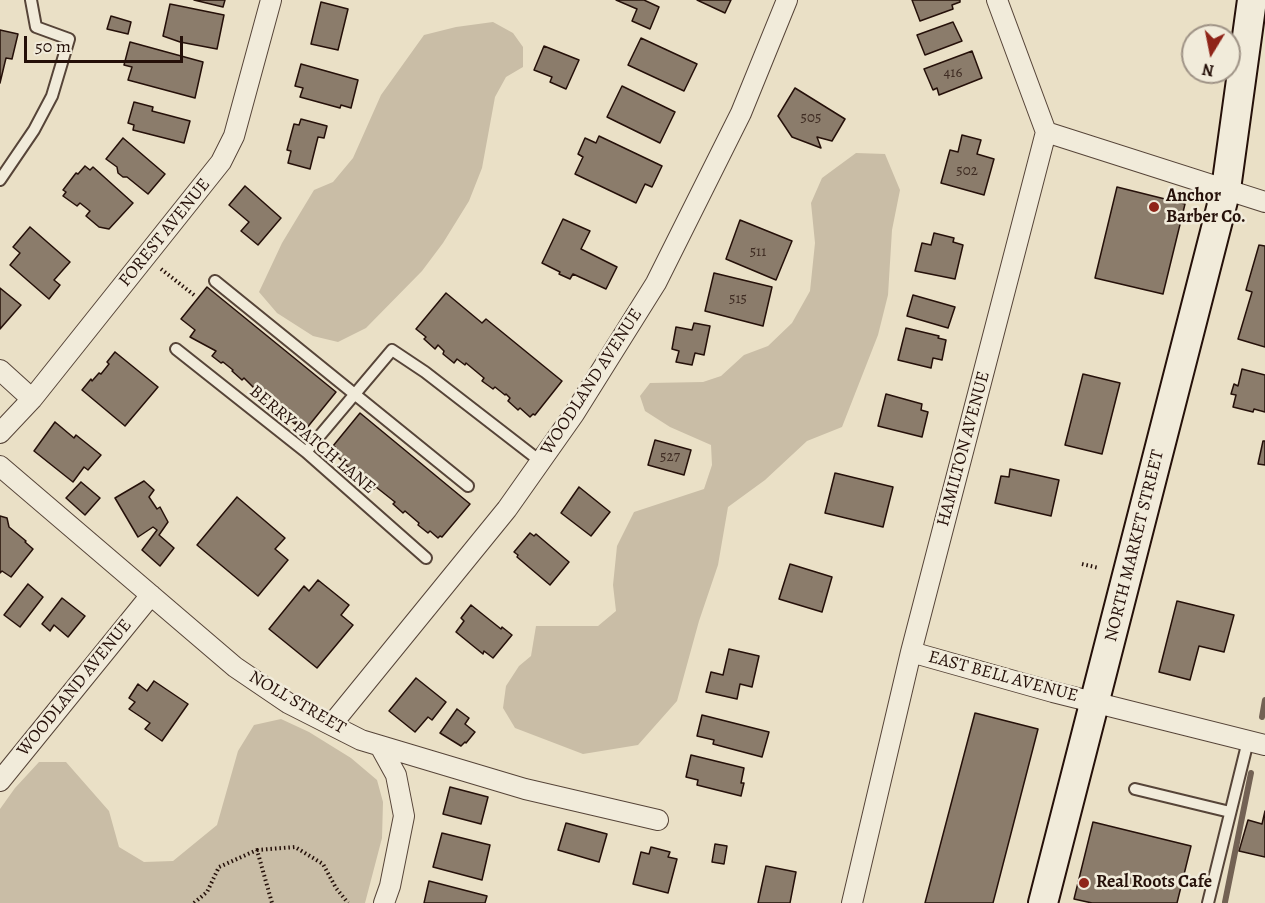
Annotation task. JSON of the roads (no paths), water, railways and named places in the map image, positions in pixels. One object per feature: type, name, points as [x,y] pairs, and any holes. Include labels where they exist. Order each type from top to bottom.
[{"type":"street","name":"FOREST AVENUE","points":[[0,433],[32,399],[221,162],[234,136],[271,0]]},
{"type":"street","name":"WOODLAND AVENUE","points":[[332,724],[507,508],[574,414],[656,283],[741,113],[787,0]]},
{"type":"street","points":[[997,0],[1046,132],[1265,202]]},
{"type":"street","name":"NORTH MARKET STREET","points":[[1043,903],[1226,189],[1252,0]]},
{"type":"street","name":"HAMILTON AVENUE","points":[[852,903],[911,652],[1046,132]]},
{"type":"street","points":[[0,370],[32,399]]},
{"type":"street","name":"NOLL STREET","points":[[0,466],[235,667],[288,703],[361,740],[525,789],[658,820]]},
{"type":"street","name":"WOODLAND AVENUE","points":[[0,781],[151,595]]},
{"type":"street","name":"EAST BELL AVENUE","points":[[911,652],[1257,743]]},
{"type":"street","points":[[380,746],[396,775],[404,816],[390,886],[384,903]]},
{"type":"lane","points":[[0,180],[34,130],[47,104],[69,39],[36,27],[31,0]]},
{"type":"lane","points":[[215,281],[468,486]]},
{"type":"lane","name":"BERRY PATCH LANE","points":[[176,349],[306,452],[426,558]]},
{"type":"lane","points":[[306,452],[392,350],[425,372],[540,461]]},
{"type":"lane","points":[[1208,903],[1230,812],[1257,743]]},
{"type":"lane","points":[[1135,789],[1230,812]]},
{"type":"waterway","points":[[1262,717],[1265,700]]},
{"type":"waterway","points":[[1225,902],[1251,773]]},
{"type":"place","name":"Anchor Barber Co.","points":[[1154,207]]},
{"type":"place","name":"Real Roots Cafe","points":[[1084,883]]}]
